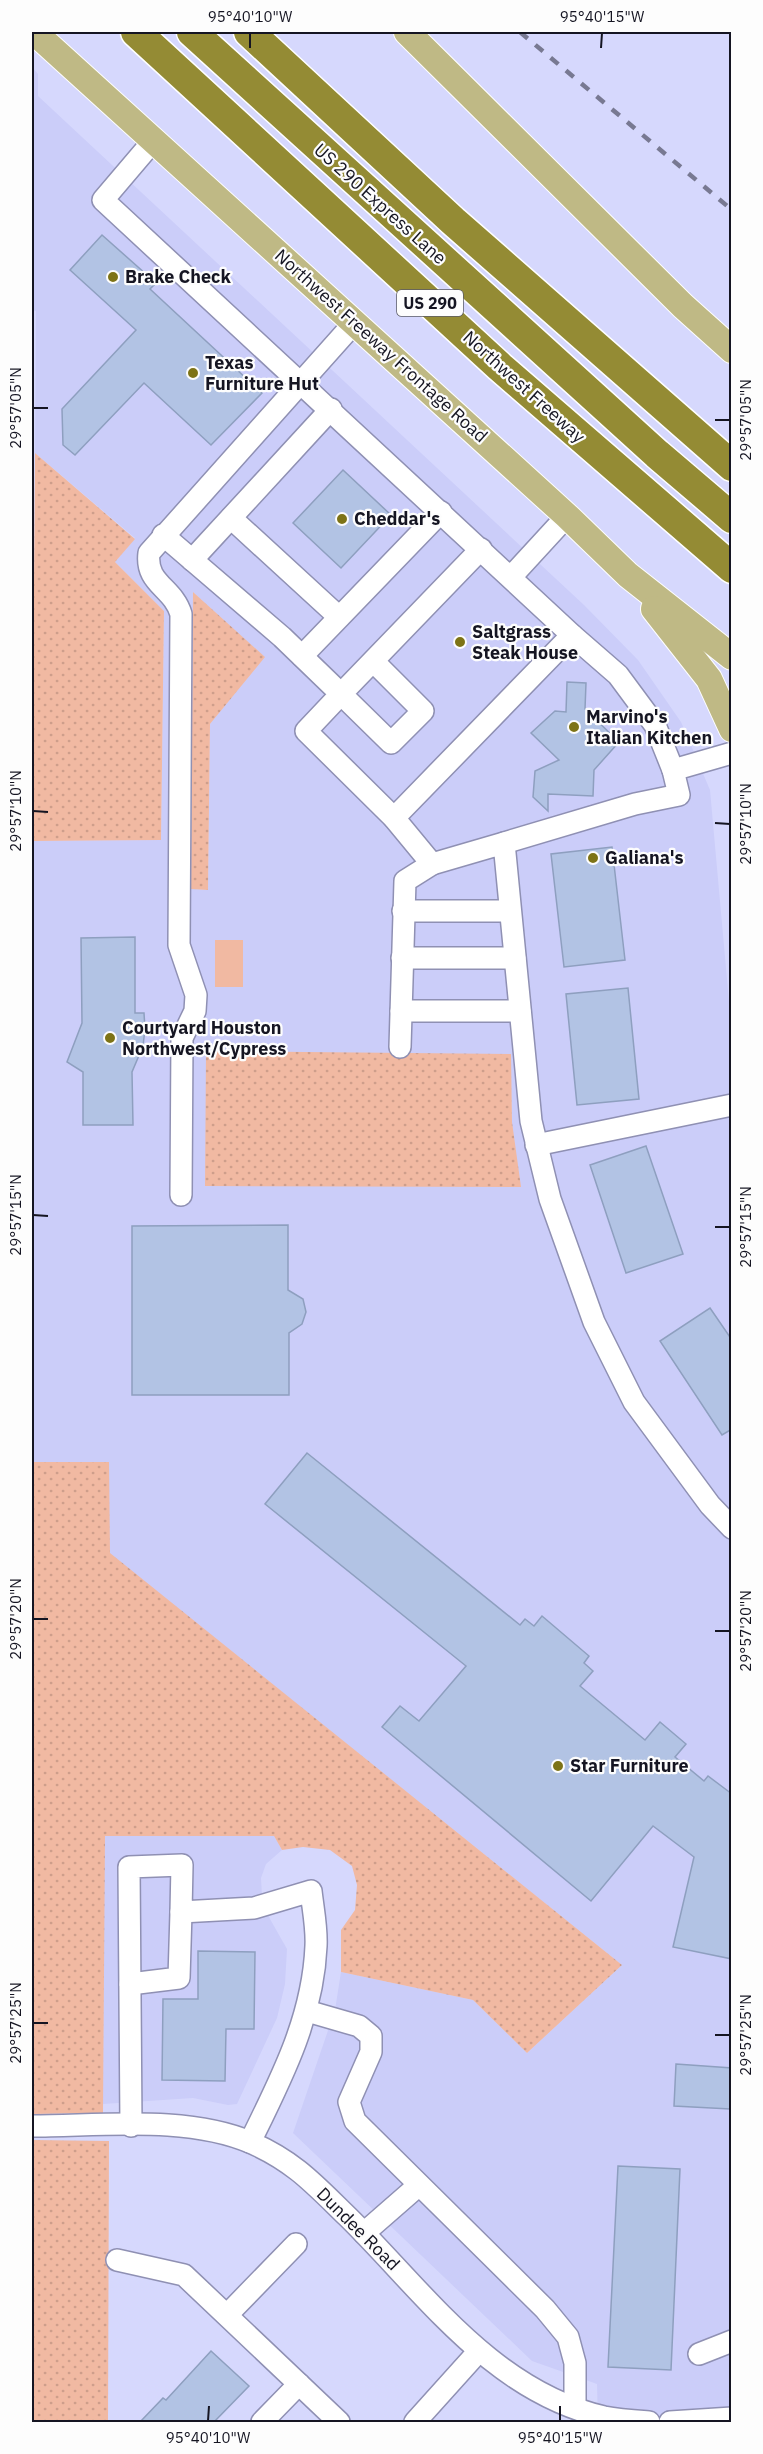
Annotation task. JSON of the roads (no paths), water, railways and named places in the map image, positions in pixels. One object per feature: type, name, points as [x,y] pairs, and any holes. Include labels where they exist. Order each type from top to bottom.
[{"type":"highway","name":"Northwest Freeway","points":[[136,32],[484,353],[732,568]]},
{"type":"highway","name":"US 290 Express Lane","points":[[192,32],[639,438],[732,518]]},
{"type":"highway","points":[[249,32],[453,221],[726,458]]},
{"type":"main road","name":"Northwest Freeway Frontage Road","points":[[34,32],[355,322],[567,516],[628,575],[732,657]]},
{"type":"main road","points":[[406,32],[683,306],[732,350]]},
{"type":"main road","points":[[628,575],[709,679],[732,729]]},
{"type":"street","points":[[154,140],[103,200],[618,675],[655,725],[673,770],[679,795],[432,864],[405,881],[400,1047]]},
{"type":"street","points":[[181,1195],[182,1038],[195,1011],[196,995],[179,945],[181,614],[177,602],[151,576],[147,566],[149,553],[355,322]]},
{"type":"street","points":[[192,560],[331,409]]},
{"type":"street","points":[[302,656],[441,512]]},
{"type":"street","points":[[511,576],[567,516]]},
{"type":"street","points":[[231,518],[339,617]]},
{"type":"street","points":[[164,535],[302,656],[391,743],[423,711],[373,661]]},
{"type":"street","points":[[432,864],[394,818],[306,730],[481,549]]},
{"type":"street","points":[[394,818],[572,635]]},
{"type":"street","points":[[673,770],[732,753]]},
{"type":"street","points":[[504,843],[536,1145],[550,1198],[594,1322],[634,1402],[710,1505],[729,1520]]},
{"type":"street","points":[[404,911],[510,910]]},
{"type":"street","points":[[402,958],[515,958]]},
{"type":"street","points":[[401,1011],[520,1011]]},
{"type":"street","points":[[536,1145],[732,1105]]},
{"type":"street","points":[[130,1984],[178,1978],[182,1865],[129,1867],[131,2126]]},
{"type":"street","points":[[181,1912],[254,1908],[311,1891],[316,1945],[307,2011],[292,2056],[250,2142]]},
{"type":"street","points":[[307,2011],[359,2026],[371,2036],[371,2052],[349,2102],[354,2121],[545,2309],[568,2337],[575,2363],[575,2407]]},
{"type":"street","name":"Dundee Road","points":[[32,2126],[182,2127],[217,2132],[250,2142],[294,2164],[478,2352],[516,2379],[559,2402],[605,2417],[649,2422]]},
{"type":"street","points":[[364,2233],[419,2185]]},
{"type":"street","points":[[227,2315],[296,2244]]},
{"type":"street","points":[[117,2260],[184,2275],[339,2422]]},
{"type":"street","points":[[699,2354],[732,2341]]},
{"type":"street","points":[[415,2422],[478,2352]]},
{"type":"street","points":[[262,2422],[298,2384]]},
{"type":"street","points":[[670,2422],[732,2418]]},
{"type":"railway","points":[[520,32],[732,210]]},
{"type":"place","name":"Brake Check","points":[[113,277]]},
{"type":"place","name":"Texas Furniture Hut","points":[[193,373]]},
{"type":"place","name":"Cheddar's","points":[[342,519]]},
{"type":"place","name":"Saltgrass Steak House","points":[[460,642]]},
{"type":"place","name":"Marvino's Italian Kitchen","points":[[574,727]]},
{"type":"place","name":"Galiana's","points":[[593,858]]},
{"type":"place","name":"Courtyard Houston Northwest/Cypress","points":[[110,1038]]},
{"type":"place","name":"Star Furniture","points":[[558,1766]]}]
